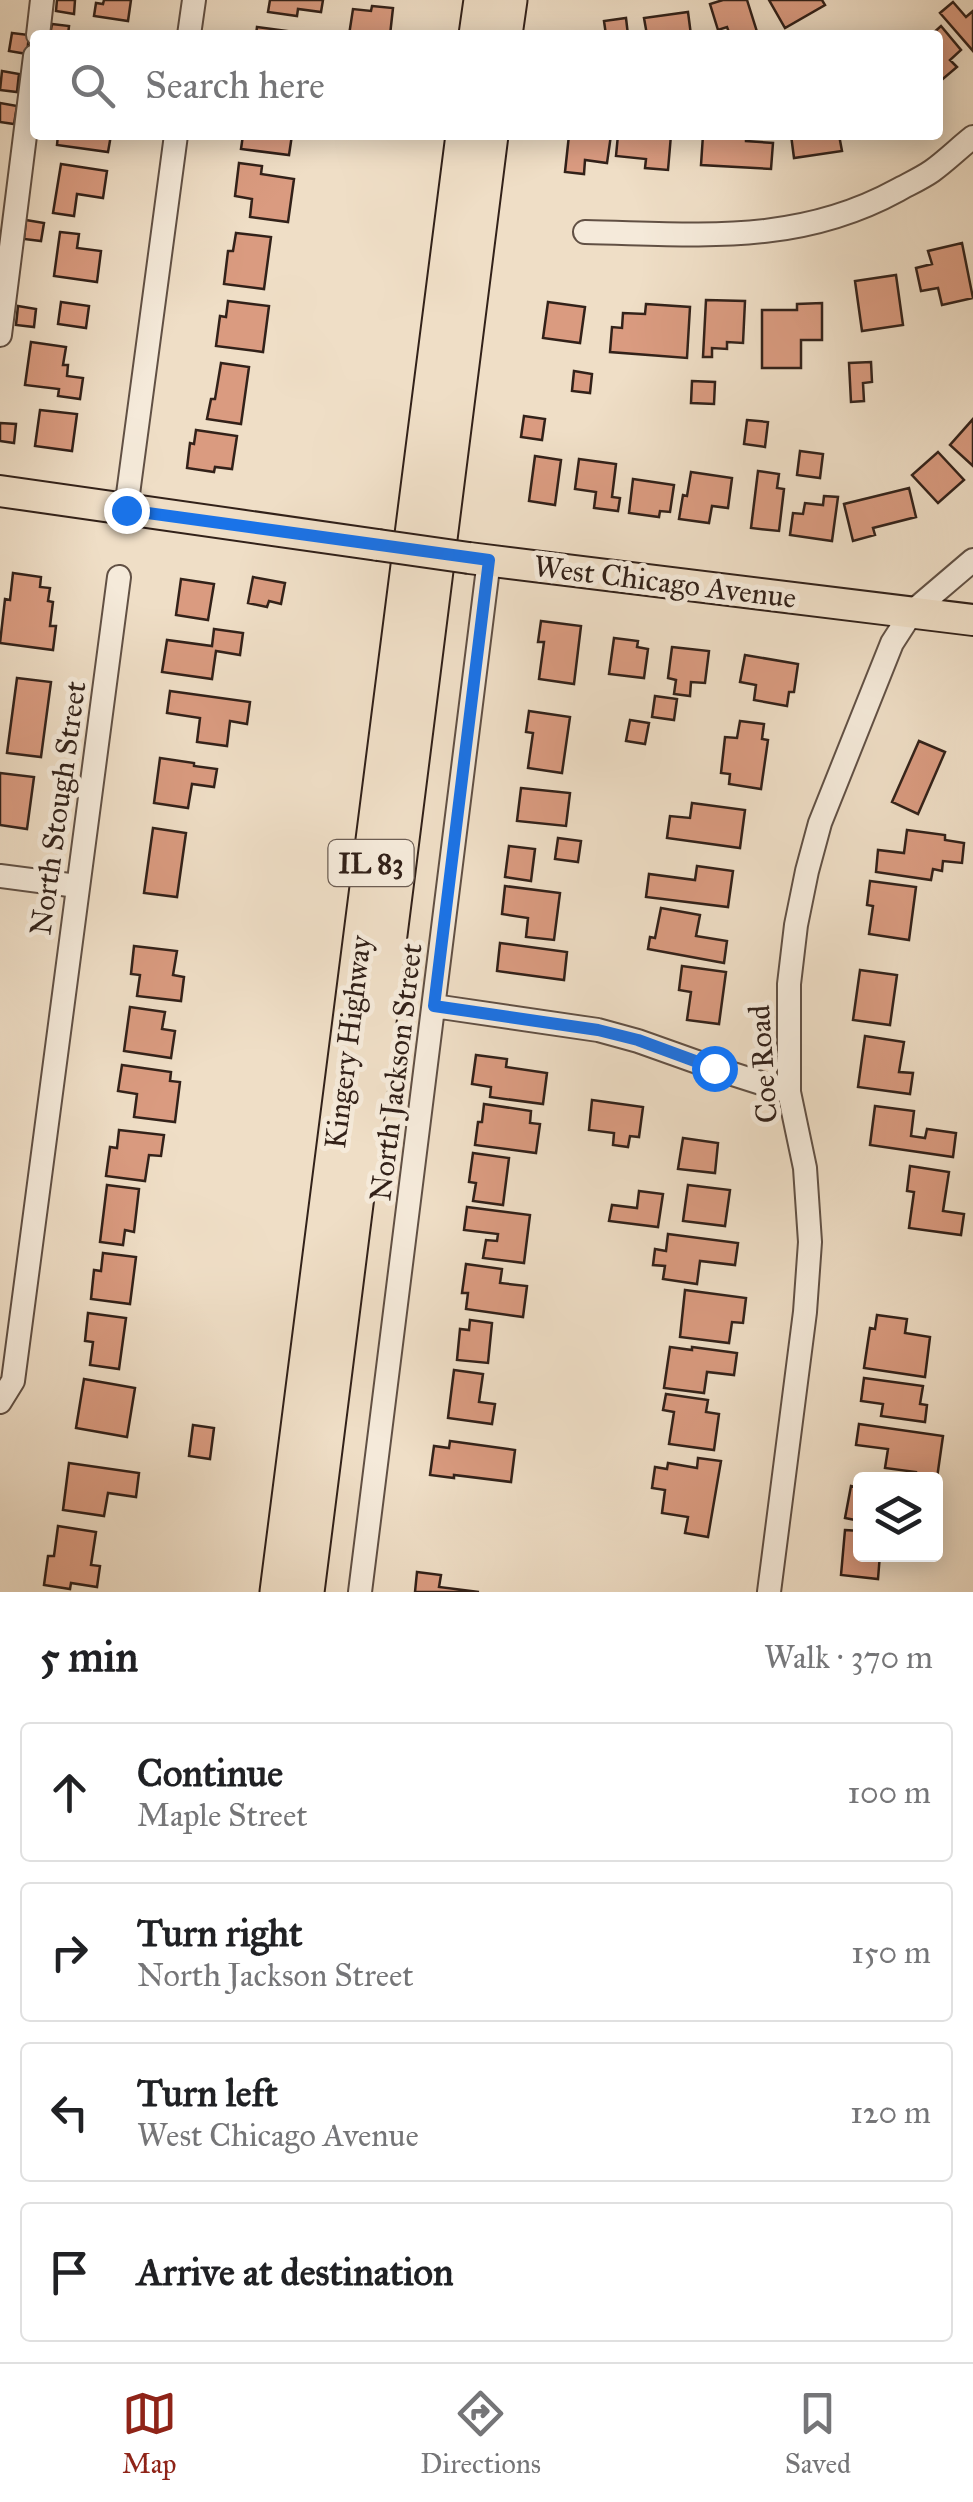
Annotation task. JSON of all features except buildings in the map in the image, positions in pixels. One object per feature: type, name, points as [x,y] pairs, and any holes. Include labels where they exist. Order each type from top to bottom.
[{"type":"highway","points":[[478,30],[482,0]]},
{"type":"highway","points":[[505,30],[510,0]]},
{"type":"highway","name":"Kingery Highway","points":[[278,1592],[463,140]]},
{"type":"highway","name":"Kingery Highway","points":[[306,1592],[489,140]]},
{"type":"main road","name":"West Chicago Avenue","points":[[0,492],[479,559],[973,620]]},
{"type":"street","points":[[39,30],[42,0]]},
{"type":"street","points":[[191,30],[194,0]]},
{"type":"street","points":[[0,335],[30,96]]},
{"type":"street","points":[[585,232],[727,235],[813,224],[881,199],[930,172],[973,137]]},
{"type":"street","points":[[126,510],[175,140]]},
{"type":"street","name":"North Jackson Street","points":[[360,1592],[434,1006],[479,559]]},
{"type":"street","name":"Coe Road","points":[[769,1592],[805,1312],[810,1242],[805,1168],[789,1092],[788,984],[806,871],[830,796],[892,643],[912,612],[973,560]]},
{"type":"street","name":"North Stough Street","points":[[0,1402],[13,1381],[119,576]]},
{"type":"street","points":[[0,876],[77,886]]},
{"type":"street","points":[[434,1006],[598,1030],[789,1092]]},
{"type":"route","points":[[126,510],[489,560],[434,1006],[598,1030],[714,1068]]}]
